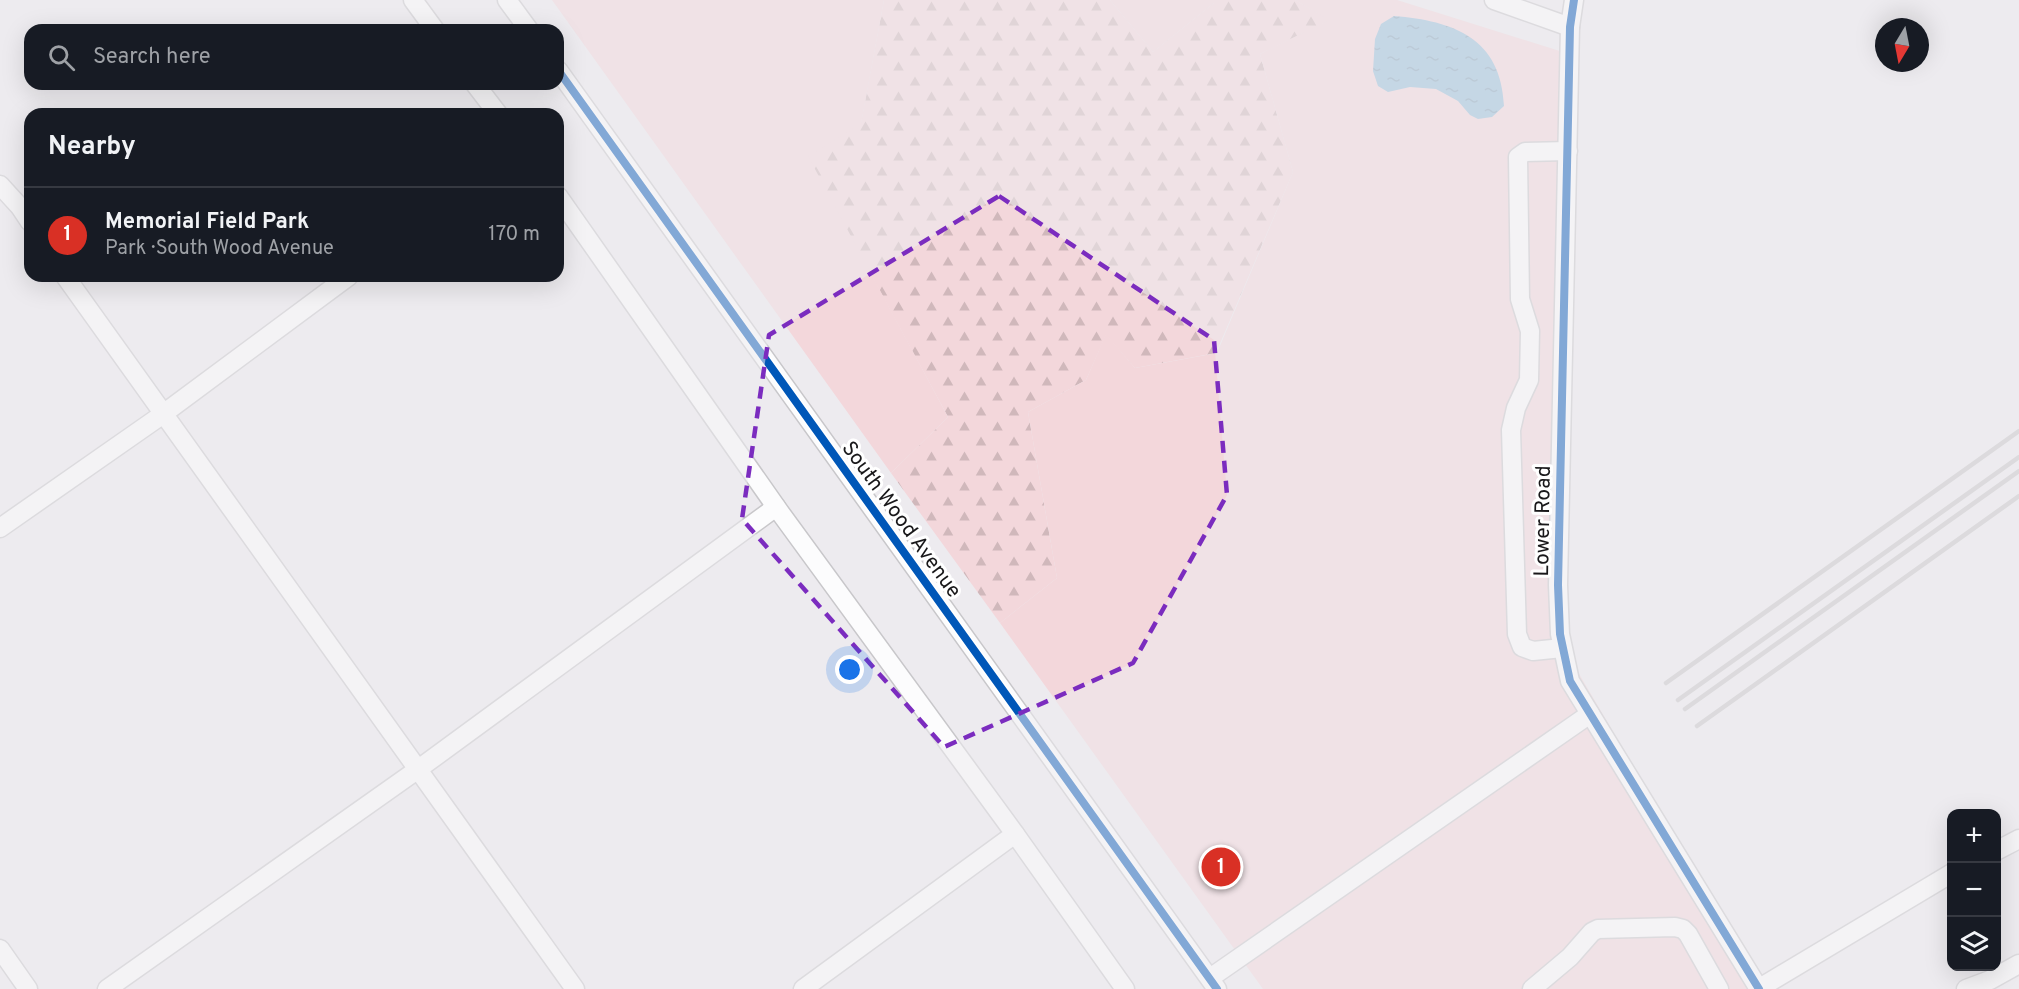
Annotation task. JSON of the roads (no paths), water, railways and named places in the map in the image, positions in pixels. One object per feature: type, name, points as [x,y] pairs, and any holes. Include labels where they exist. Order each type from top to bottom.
[{"type":"street","points":[[413,0],[431,24]]},
{"type":"street","points":[[507,0],[525,24]]},
{"type":"street","points":[[1494,0],[1570,27]]},
{"type":"street","name":"Lower Road","points":[[1574,0],[1570,27],[1558,585],[1562,648],[1570,681],[1759,989]]},
{"type":"street","name":"South Wood Avenue","points":[[564,78],[1214,984]]},
{"type":"street","points":[[480,90],[493,108]]},
{"type":"street","points":[[1562,648],[1533,651],[1522,647],[1517,634],[1511,430],[1516,408],[1529,380],[1530,331],[1520,299],[1518,157],[1525,152],[1568,151]]},
{"type":"street","points":[[0,185],[24,213]]},
{"type":"street","points":[[564,205],[776,507],[1015,834],[1125,989]]},
{"type":"street","points":[[69,282],[575,989]]},
{"type":"street","points":[[0,528],[163,414],[341,282]]},
{"type":"street","points":[[107,989],[417,770],[776,507]]},
{"type":"street","points":[[1214,984],[1590,714]]},
{"type":"street","points":[[803,989],[1015,834]]},
{"type":"street","points":[[2001,848],[2019,839]]},
{"type":"street","points":[[1759,989],[1947,876]]},
{"type":"street","points":[[1532,989],[1598,930],[1679,927],[1688,934],[1719,989]]},
{"type":"street","points":[[1701,957],[1729,941]]},
{"type":"street","points":[[0,949],[28,989]]},
{"type":"street","points":[[1966,989],[1990,980],[2019,964]]},
{"type":"water","points":[[1394,16],[1436,23],[1470,37],[1484,49],[1494,64],[1501,83],[1504,106],[1492,117],[1478,119],[1470,115],[1458,101],[1436,89],[1410,87],[1388,92],[1378,86],[1373,71],[1375,39],[1381,24]]},
{"type":"railway","points":[[1666,683],[2019,431]]},
{"type":"railway","points":[[1678,700],[2019,457]]},
{"type":"railway","points":[[1685,709],[2019,471]]},
{"type":"railway","points":[[1697,726],[2019,496]]},
{"type":"place","name":"Memorial Field Park","points":[[1221,867]]}]
